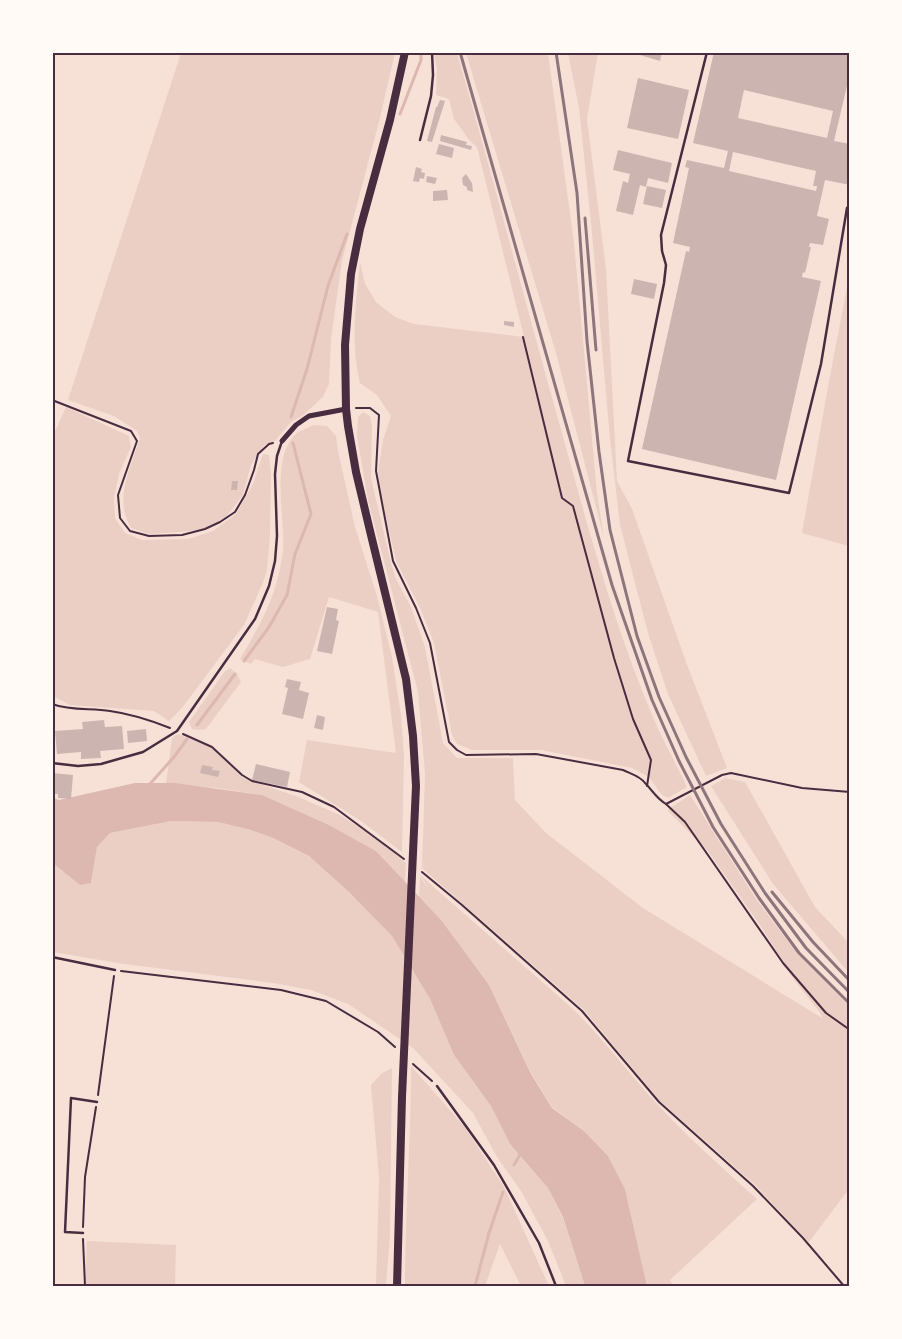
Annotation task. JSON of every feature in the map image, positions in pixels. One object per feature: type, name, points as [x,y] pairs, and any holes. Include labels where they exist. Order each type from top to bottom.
[{"type":"main road","points":[[396,1286],[402,1097],[416,786],[413,736],[406,679],[356,472],[346,409],[345,345],[352,274],[360,229],[390,120],[405,52]]},
{"type":"street","points":[[282,441],[296,425],[310,416],[346,409]]},
{"type":"lane","points":[[420,140],[431,96],[432,52]]},
{"type":"lane","points":[[707,52],[662,235],[662,250],[666,265],[664,283],[628,461],[788,493],[820,364],[850,204]]},
{"type":"lane","points":[[52,763],[78,766],[101,764],[143,752],[177,731],[255,618],[269,586],[275,561],[277,536],[276,456],[282,441]]},
{"type":"lane","points":[[52,957],[115,970]]},
{"type":"lane","points":[[437,1086],[494,1165],[539,1243],[556,1286]]},
{"type":"lane","points":[[83,1233],[65,1232],[71,1098],[98,1102]]},
{"type":"path","points":[[522,337],[562,498],[573,506],[614,658],[633,719],[651,760],[648,786]]},
{"type":"path","points":[[52,400],[131,431],[137,441],[118,495],[120,518],[130,531],[149,536],[182,535],[205,529],[235,512],[245,495],[258,454],[269,444],[282,441]]},
{"type":"path","points":[[346,409],[370,408],[380,415],[376,471],[393,561],[416,608],[430,643],[449,742],[466,755],[536,754],[623,770],[645,782],[658,799],[685,822],[783,963],[826,1014],[850,1030]]},
{"type":"path","points":[[52,704],[62,708],[108,711],[142,717],[177,731],[212,747],[242,775],[252,781],[302,792],[334,807],[386,843],[408,862]]},
{"type":"path","points":[[666,804],[722,775],[731,773],[802,788],[850,792]]},
{"type":"path","points":[[416,868],[462,905],[582,1011],[659,1102],[753,1186],[803,1238],[844,1286]]},
{"type":"path","points":[[85,1286],[83,1233],[85,1177],[98,1102],[115,970],[281,990],[326,1001],[378,1032],[400,1052]]},
{"type":"path","points":[[408,1059],[437,1086]]},
{"type":"shaded area","points":[[181,53],[395,53],[379,122],[342,261],[331,339],[329,384],[323,397],[302,416],[291,422],[274,442],[264,445],[251,465],[243,495],[226,517],[205,529],[149,534],[131,528],[124,506],[125,483],[140,438],[137,431],[114,416],[68,400]]},
{"type":"shaded area","points":[[434,53],[457,53],[580,499],[613,610],[625,646],[657,726],[687,787],[668,798],[661,794],[649,777],[632,768],[541,750],[472,750],[457,744],[452,735],[434,643],[420,608],[396,561],[380,490],[378,472],[383,440],[391,416],[377,395],[360,383],[355,353],[355,323],[360,262],[365,284],[376,302],[395,317],[414,324],[524,337],[477,147],[470,141],[454,119],[449,99],[436,95],[437,69]]},
{"type":"shaded area","points":[[466,53],[548,53],[574,242],[597,493],[604,538],[556,353]]},
{"type":"shaded area","points":[[568,53],[598,53],[587,119],[606,269],[617,481],[632,509],[686,662],[727,768],[706,776],[668,694],[648,633],[620,525],[610,439],[579,108]]},
{"type":"shaded area","points":[[849,277],[850,546],[802,533]]},
{"type":"shaded area","points":[[66,407],[129,436],[131,447],[119,474],[114,498],[115,518],[125,533],[142,540],[188,539],[213,531],[236,514],[253,484],[263,454],[269,455],[271,474],[270,536],[267,571],[262,585],[244,625],[182,708],[169,721],[154,711],[70,705],[53,696],[52,438]]},
{"type":"shaded area","points":[[363,412],[370,416],[372,426],[371,478],[391,563],[396,579],[411,607],[425,647],[443,743],[457,758],[513,758],[515,800],[546,833],[643,908],[822,1018],[821,1014],[792,977],[762,928],[707,850],[668,811],[668,809],[690,795],[756,899],[796,952],[849,1006],[849,1189],[809,1242],[754,1184],[660,1101],[583,1009],[422,868],[425,774],[418,692],[368,500],[357,436],[358,417]]},
{"type":"shaded area","points":[[314,425],[327,426],[336,436],[355,527],[377,596],[392,657],[401,715],[404,756],[402,852],[361,821],[299,782],[307,740],[396,753],[378,612],[329,597],[310,659],[283,667],[255,659],[251,664],[240,659],[269,604],[280,568],[283,545],[281,480],[285,451],[291,440],[300,431]]},
{"type":"shaded area","points":[[230,668],[237,674],[241,682],[206,729],[192,729],[189,722],[225,671]]},
{"type":"shaded area","points":[[178,734],[211,747],[242,777],[296,796],[340,815],[385,844],[406,863],[405,883],[376,851],[329,825],[262,795],[166,783],[172,738]]},
{"type":"shaded area","points":[[725,778],[745,782],[815,907],[849,943],[849,973],[773,884],[711,786]]},
{"type":"shaded area","points":[[135,783],[175,783],[262,795],[329,825],[376,851],[442,921],[489,985],[531,1074],[552,1108],[584,1131],[608,1156],[625,1189],[647,1286],[585,1286],[563,1217],[548,1188],[510,1144],[491,1106],[454,1055],[430,999],[392,936],[349,892],[309,856],[273,838],[251,830],[218,822],[171,821],[110,833],[97,847],[91,883],[80,885],[53,863],[53,798],[59,800]]},
{"type":"shaded area","points":[[171,821],[218,822],[251,830],[273,838],[309,856],[349,892],[392,936],[430,999],[454,1055],[491,1106],[510,1144],[548,1188],[563,1218],[585,1286],[566,1286],[548,1241],[521,1191],[497,1157],[473,1113],[413,1048],[348,1004],[311,990],[273,983],[117,963],[53,952],[53,863],[91,883],[97,847],[110,833]]},
{"type":"shaded area","points":[[420,875],[572,1008],[669,1117],[757,1199],[670,1280],[673,1286],[647,1286],[625,1189],[608,1156],[584,1131],[552,1107],[531,1073],[489,985],[442,921],[419,897],[420,877],[431,891]]},
{"type":"shaded area","points":[[411,1066],[464,1126],[504,1187],[549,1286],[521,1286],[500,1244],[485,1286],[405,1286]]},
{"type":"shaded area","points":[[392,1068],[390,1235],[386,1286],[376,1286],[379,1178],[371,1085],[382,1073]]},
{"type":"shaded area","points":[[87,1241],[176,1245],[175,1286],[85,1286]]},
{"type":"building","points":[[630,52],[662,52],[660,61]]},
{"type":"building","points":[[714,52],[850,52],[850,73],[834,141],[850,144],[850,185],[825,180],[817,216],[829,219],[823,245],[810,243],[809,247],[811,247],[805,273],[803,272],[802,277],[821,281],[776,480],[642,449],[686,251],[689,252],[690,247],[673,243],[689,168],[685,167],[687,160],[724,168],[728,151],[693,143]],"holes":[[[744,90],[833,111],[827,138],[738,118]],[[733,152],[816,171],[813,186],[817,186],[816,191],[729,171]]]},
{"type":"building","points":[[638,78],[689,90],[678,139],[627,128]]},
{"type":"building","points":[[440,100],[445,101],[432,142],[427,141],[436,107]]},
{"type":"building","points":[[441,135],[467,142],[466,145],[472,146],[471,150],[440,141]]},
{"type":"building","points":[[439,144],[454,148],[452,158],[436,154]]},
{"type":"building","points":[[618,150],[672,163],[668,183],[648,178],[646,187],[640,185],[633,215],[616,211],[623,181],[628,183],[630,174],[613,170]]},
{"type":"building","points":[[416,167],[422,169],[421,172],[425,173],[424,179],[420,178],[419,182],[413,181]]},
{"type":"building","points":[[466,174],[472,183],[473,192],[467,190],[467,187],[463,185],[462,178]]},
{"type":"building","points":[[427,176],[437,178],[435,184],[426,182]]},
{"type":"building","points":[[647,186],[666,190],[662,208],[643,204]]},
{"type":"building","points":[[447,190],[448,200],[433,201],[433,191]]},
{"type":"building","points":[[634,279],[657,284],[654,299],[631,294]]},
{"type":"building","points":[[504,321],[514,322],[514,327],[504,325]]},
{"type":"building","points":[[232,481],[238,481],[237,490],[231,490]]},
{"type":"building","points":[[327,607],[338,609],[336,620],[339,621],[332,654],[317,651]]},
{"type":"building","points":[[287,679],[301,682],[299,690],[309,693],[303,719],[282,714],[288,688],[285,687]]},
{"type":"building","points":[[317,715],[325,717],[323,730],[314,728]]},
{"type":"building","points":[[104,720],[105,727],[122,726],[124,749],[100,751],[101,758],[81,759],[81,752],[57,754],[55,731],[83,729],[82,722]]},
{"type":"building","points":[[146,729],[147,741],[128,743],[127,731]]},
{"type":"building","points":[[256,764],[290,772],[287,787],[252,780]]},
{"type":"building","points":[[202,765],[213,767],[212,770],[220,771],[218,777],[200,773]]},
{"type":"building","points":[[52,773],[73,775],[71,799],[58,798],[58,794],[52,794]]},
{"type":"waterway","points":[[400,114],[421,60],[421,52]]},
{"type":"waterway","points":[[291,417],[307,369],[328,286],[347,234]]},
{"type":"waterway","points":[[244,661],[269,627],[287,595],[295,554],[311,514],[293,443]]},
{"type":"waterway","points":[[197,725],[235,674]]},
{"type":"waterway","points":[[149,785],[187,739]]},
{"type":"waterway","points":[[514,1165],[521,1153]]},
{"type":"waterway","points":[[475,1286],[489,1233],[503,1192]]},
{"type":"railway","points":[[460,52],[612,585],[652,700],[679,761],[713,827],[759,898],[799,953],[850,1004]]},
{"type":"railway","points":[[556,52],[577,193],[587,341],[599,452],[610,530],[637,636],[659,697],[686,757],[721,824],[765,893],[806,948],[850,993]]},
{"type":"railway","points":[[585,218],[596,350]]},
{"type":"railway","points":[[772,892],[813,942],[850,981]]}]
